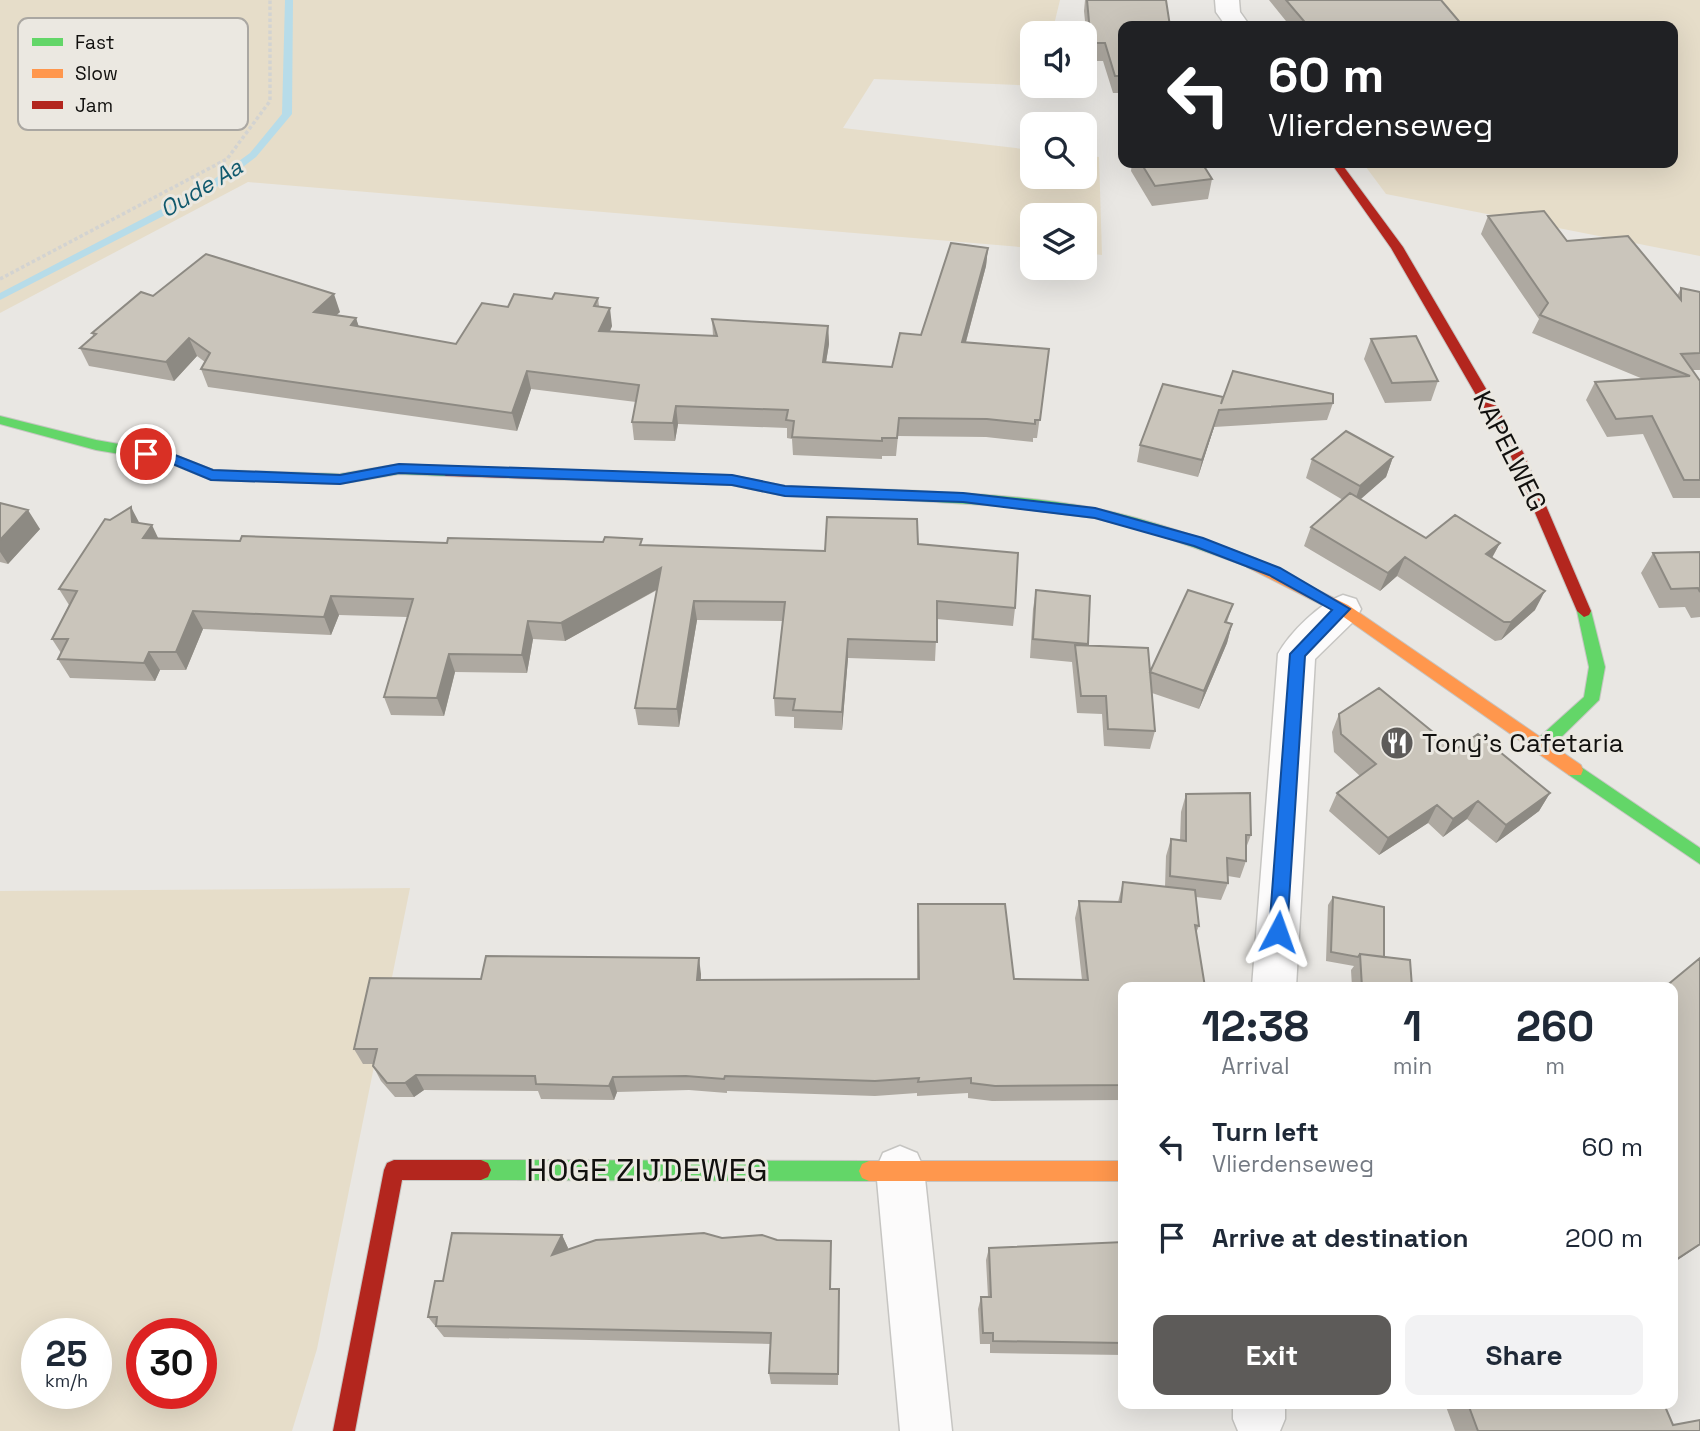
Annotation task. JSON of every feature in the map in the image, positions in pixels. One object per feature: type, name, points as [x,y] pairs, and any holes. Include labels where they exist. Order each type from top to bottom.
[{"type":"street","points":[[1227,0],[1228,12],[1234,21]]},
{"type":"street","name":"KAPELWEG","points":[[1340,168],[1397,247],[1516,452],[1583,606],[1597,667],[1591,700],[1541,747]]},
{"type":"street","points":[[0,420],[96,445],[170,458],[211,475],[340,480],[399,469],[732,480],[785,491],[963,498],[1095,513],[1198,542],[1275,572],[1343,609],[1700,858]]},
{"type":"street","points":[[1274,982],[1297,654],[1343,609]]},
{"type":"street","points":[[900,1169],[926,1431]]},
{"type":"street","name":"HOGE ZIJDEWEG","points":[[344,1431],[394,1170],[1118,1171]]},
{"type":"path","points":[[0,279],[181,187],[227,159],[270,101],[271,0]]},
{"type":"shaded area","points":[[0,0],[1060,0],[1055,21],[1020,21],[1020,85],[874,79],[843,128],[1020,149],[1020,189],[1097,189],[1099,157],[1102,255],[1097,254],[1097,203],[1020,203],[1020,247],[248,182],[0,313]]},
{"type":"shaded area","points":[[1387,0],[1700,0],[1700,256],[1386,194],[1367,168],[1678,168],[1678,21],[1445,21]]},
{"type":"shaded area","points":[[410,888],[317,1349],[292,1431],[0,1431],[0,891]]},
{"type":"building","points":[[1087,0],[1166,0],[1169,21],[1118,21],[1118,76],[1115,76],[1105,43],[1097,43],[1097,21],[1089,21]]},
{"type":"building","points":[[1286,0],[1441,0],[1459,21],[1304,21]]},
{"type":"building","points":[[1144,168],[1205,168],[1212,179],[1155,186]]},
{"type":"building","points":[[1544,211],[1567,241],[1628,236],[1681,300],[1681,288],[1700,292],[1700,353],[1681,354],[1700,381],[1700,480],[1684,480],[1652,416],[1616,419],[1595,382],[1690,376],[1540,315],[1548,303],[1488,216]]},
{"type":"building","points":[[951,243],[988,248],[962,342],[1049,349],[1040,420],[1035,420],[1035,424],[987,419],[899,418],[897,438],[882,438],[882,441],[792,437],[794,421],[786,420],[788,410],[676,406],[673,423],[632,422],[639,385],[527,371],[512,413],[201,369],[210,353],[189,338],[166,362],[80,348],[96,334],[92,333],[141,292],[153,296],[206,254],[334,294],[314,312],[356,318],[351,325],[456,344],[482,303],[508,307],[514,294],[552,299],[555,293],[598,298],[594,306],[610,308],[599,331],[717,336],[712,319],[828,326],[823,362],[892,367],[900,333],[921,335]]},
{"type":"building","points":[[1416,336],[1438,381],[1392,383],[1371,339]]},
{"type":"building","points":[[1233,371],[1333,394],[1333,403],[1219,410],[1202,460],[1140,445],[1163,384],[1223,397],[1221,404]]},
{"type":"building","points":[[1346,431],[1393,457],[1360,486],[1312,459]]},
{"type":"building","points":[[1350,493],[1426,538],[1455,515],[1500,543],[1486,554],[1545,591],[1511,622],[1504,622],[1405,557],[1388,573],[1311,527]]},
{"type":"building","points":[[0,503],[28,510],[0,540]]},
{"type":"building","points":[[131,507],[132,522],[152,525],[143,538],[240,541],[242,536],[447,543],[448,538],[603,542],[605,537],[642,539],[640,545],[825,551],[827,517],[917,519],[918,544],[1018,553],[1015,608],[937,601],[937,642],[848,639],[842,712],[793,710],[795,699],[774,698],[785,602],[694,601],[677,709],[635,708],[661,568],[561,623],[528,621],[522,655],[449,654],[437,698],[384,697],[413,599],[331,596],[324,617],[193,611],[176,652],[149,652],[144,663],[58,659],[68,639],[52,639],[77,591],[59,589],[105,519],[110,520]]},
{"type":"building","points":[[1700,552],[1700,592],[1698,588],[1671,589],[1653,553]]},
{"type":"building","points":[[1036,590],[1090,596],[1088,644],[1033,639]]},
{"type":"building","points":[[1188,590],[1233,604],[1225,622],[1232,624],[1204,691],[1150,672]]},
{"type":"building","points":[[1075,645],[1148,648],[1155,731],[1108,729],[1106,696],[1081,696]]},
{"type":"building","points":[[1379,688],[1455,750],[1478,734],[1550,793],[1506,825],[1478,801],[1453,819],[1437,805],[1388,838],[1337,793],[1376,764],[1341,734],[1339,714]]},
{"type":"building","points":[[1250,793],[1251,835],[1246,835],[1246,861],[1227,858],[1228,883],[1170,876],[1171,839],[1186,841],[1186,794]]},
{"type":"building","points":[[1123,882],[1195,890],[1199,926],[1195,925],[1204,982],[1118,982],[1118,1085],[995,1086],[971,1083],[971,1078],[918,1082],[919,1078],[875,1081],[686,1076],[613,1077],[609,1086],[536,1084],[535,1076],[416,1075],[405,1083],[387,1083],[373,1066],[377,1049],[354,1049],[370,978],[481,979],[486,956],[699,958],[697,980],[919,979],[918,904],[1005,904],[1014,979],[1088,980],[1079,901],[1121,902]]},
{"type":"building","points":[[1333,897],[1384,907],[1384,957],[1360,954],[1358,957],[1331,952]]},
{"type":"building","points":[[1360,954],[1410,960],[1412,982],[1362,982]]},
{"type":"building","points":[[1700,958],[1700,1244],[1678,1258],[1678,982],[1671,982]]},
{"type":"building","points":[[452,1233],[562,1235],[552,1255],[596,1240],[704,1233],[722,1238],[762,1235],[777,1240],[831,1241],[830,1289],[839,1289],[838,1374],[769,1373],[771,1333],[436,1326],[437,1317],[428,1317],[435,1281],[443,1281]]},
{"type":"building","points":[[1118,1242],[1118,1343],[993,1341],[993,1333],[983,1333],[981,1297],[991,1297],[989,1248]]},
{"type":"building","points":[[1470,1409],[1666,1409],[1673,1425],[1700,1420],[1700,1431],[1478,1431]]},
{"type":"waterway","name":"Oude Aa","points":[[0,297],[206,190],[253,155],[287,114],[289,0]]},
{"type":"traffic: fast","points":[[0,420],[96,445],[170,458],[211,475],[340,479],[399,469],[446,471]]},
{"type":"traffic: fast","points":[[844,493],[1001,501],[1094,513],[1154,528],[1252,563]]},
{"type":"traffic: fast","points":[[1540,747],[1591,700],[1597,667],[1584,611]]},
{"type":"traffic: fast","points":[[1575,770],[1700,857]]},
{"type":"traffic: fast","points":[[481,1170],[869,1171]]},
{"type":"traffic: slow","points":[[1252,563],[1343,609],[1575,770]]},
{"type":"traffic: slow","points":[[869,1171],[1118,1171]]},
{"type":"traffic: jam","points":[[1340,168],[1397,247],[1516,452],[1584,611]]},
{"type":"traffic: jam","points":[[446,471],[731,480],[785,491],[844,493]]},
{"type":"traffic: jam","points":[[344,1431],[394,1170],[481,1170]]},
{"type":"place","name":"Tony's Cafetaria","points":[[1397,743]]},
{"type":"route","points":[[146,454],[170,458],[211,475],[340,480],[399,469],[732,480],[785,491],[963,498],[1095,513],[1198,542],[1275,572],[1343,609],[1297,654],[1278,932]]}]
